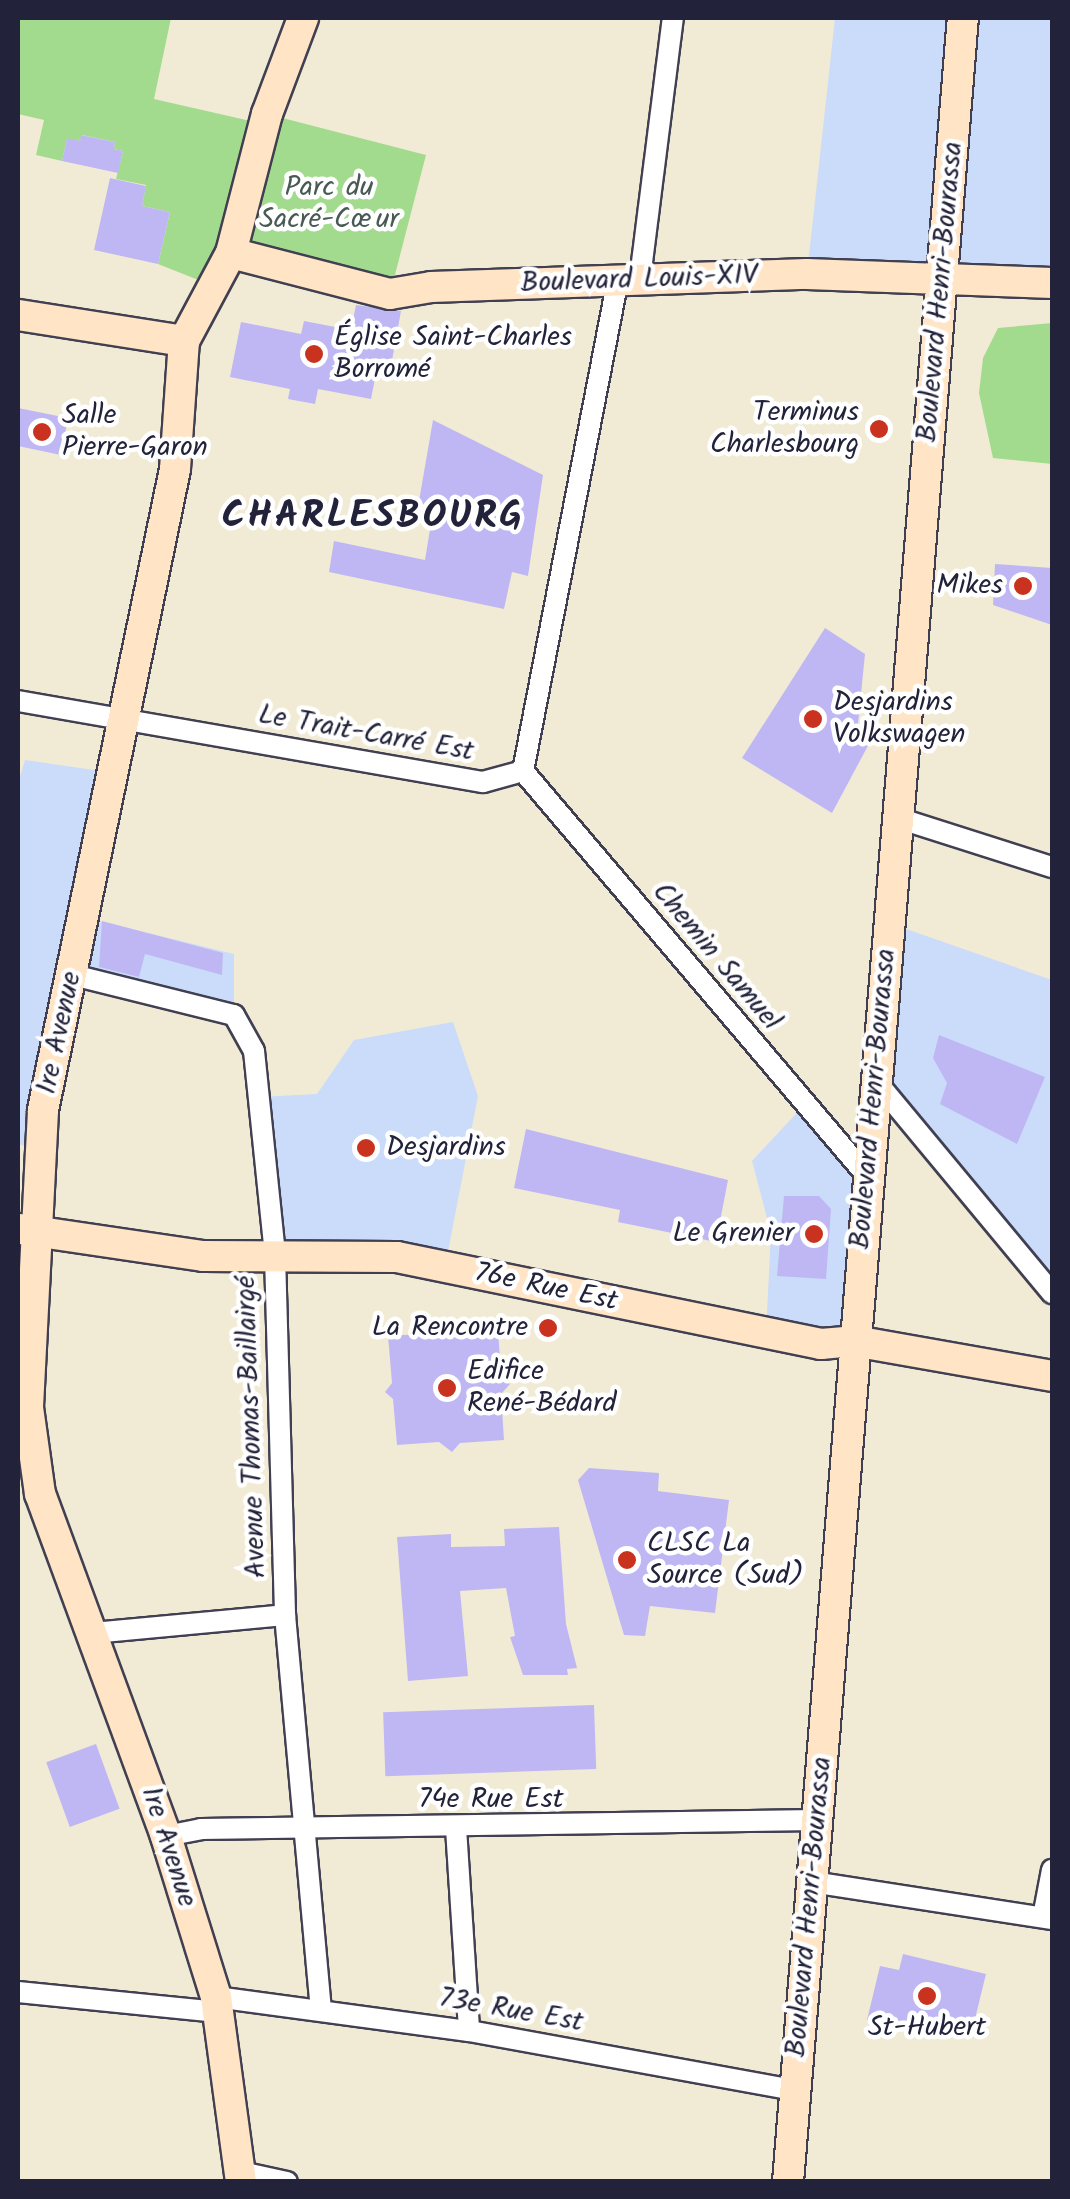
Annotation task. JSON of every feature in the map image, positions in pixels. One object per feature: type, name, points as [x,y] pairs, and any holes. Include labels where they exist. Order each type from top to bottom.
[{"type":"main road","points":[[18,315],[184,342],[232,253],[267,114],[302,18]]},
{"type":"main road","name":"Boulevard Henri-Bourassa","points":[[788,2182],[964,18]]},
{"type":"main road","name":"Boulevard Louis-XIV","points":[[232,253],[390,294],[629,279],[807,274],[942,282],[1052,283]]},
{"type":"main road","name":"1re Avenue","points":[[184,342],[175,469],[118,721],[73,975],[43,1110],[27,1230],[28,1412],[40,1494],[166,1836],[217,2005],[241,2177]]},
{"type":"main road","name":"76e Rue Est","points":[[27,1230],[203,1256],[398,1257],[821,1344],[854,1341],[1052,1376]]},
{"type":"street","points":[[523,771],[629,279],[674,18]]},
{"type":"street","name":"Le Trait-Carré Est","points":[[18,701],[483,782],[523,771]]},
{"type":"street","name":"Chemin Samuel","points":[[523,771],[868,1178]]},
{"type":"street","points":[[898,818],[1052,867]]},
{"type":"street","name":"Avenue Thomas-Baillairgé","points":[[73,975],[234,1016],[254,1051],[275,1256],[285,1615],[320,2008]]},
{"type":"street","points":[[876,1081],[1052,1292]]},
{"type":"street","points":[[92,1632],[285,1615]]},
{"type":"street","name":"74e Rue Est","points":[[166,1836],[202,1828],[456,1828],[816,1820]]},
{"type":"street","points":[[456,1828],[469,2031]]},
{"type":"street","points":[[812,1882],[1048,1918],[1052,1870]]},
{"type":"street","name":"73e Rue Est","points":[[18,1992],[320,2008],[795,2090]]},
{"type":"street","points":[[241,2177],[287,2182]]},
{"type":"shaded area","points":[[835,18],[1052,18],[1052,283],[807,274]]},
{"type":"shaded area","points":[[25,760],[108,772],[83,917],[234,954],[234,1015],[73,975],[41,1150],[18,1144],[18,783]]},
{"type":"shaded area","points":[[889,923],[1052,980],[1052,1293],[876,1081]]},
{"type":"shaded area","points":[[453,1022],[478,1096],[445,1267],[275,1255],[259,1097],[317,1094],[354,1040]]},
{"type":"shaded area","points":[[805,1104],[868,1177],[854,1341],[766,1332],[771,1233],[752,1161]]},
{"type":"green space","name":"Parc du Sacré-Cœur","points":[[18,18],[171,18],[154,99],[264,124],[267,114],[426,155],[390,294],[232,253],[211,285],[158,264],[170,212],[142,206],[146,185],[116,179],[123,151],[114,149],[115,142],[82,135],[80,141],[67,139],[62,161],[36,155],[44,120],[18,114]]},
{"type":"green space","points":[[1052,323],[1052,464],[993,458],[979,393],[983,358],[998,328]]},
{"type":"building","points":[[81,135],[115,142],[114,149],[123,151],[118,173],[62,161],[67,138],[80,141]]},
{"type":"building","points":[[110,178],[146,186],[142,206],[170,212],[158,264],[94,250]]},
{"type":"building","name":"Église Saint-Charles Borromé","points":[[356,305],[401,311],[391,366],[378,363],[371,399],[318,389],[315,404],[288,399],[290,389],[230,377],[241,322],[301,334],[304,321],[351,330]]},
{"type":"building","name":"Salle Pierre-Garon","points":[[18,408],[68,418],[61,455],[18,446]]},
{"type":"building","points":[[433,420],[543,475],[528,576],[512,572],[504,609],[329,572],[334,541],[425,560],[433,511],[419,501]]},
{"type":"building","name":"Mikes","points":[[995,564],[1052,568],[1052,625],[993,605]]},
{"type":"building","name":"Desjardins Volkswagen","points":[[825,628],[865,654],[857,734],[870,742],[832,813],[742,758]]},
{"type":"building","points":[[102,921],[223,953],[222,975],[145,954],[139,977],[99,967]]},
{"type":"building","points":[[939,1035],[1045,1077],[1017,1144],[940,1104],[947,1083],[933,1058]]},
{"type":"building","points":[[526,1129],[728,1180],[716,1242],[618,1222],[620,1210],[514,1188]]},
{"type":"building","points":[[784,1196],[819,1196],[831,1209],[826,1279],[777,1276]]},
{"type":"building","name":"Edifice René-Bédard","points":[[443,1324],[451,1332],[498,1329],[501,1376],[510,1384],[501,1394],[504,1440],[460,1443],[452,1452],[439,1442],[397,1445],[393,1399],[385,1392],[392,1383],[388,1336],[434,1333]]},
{"type":"building","points":[[589,1468],[659,1473],[658,1491],[729,1500],[715,1613],[650,1606],[645,1636],[624,1635],[578,1480]]},
{"type":"building","points":[[559,1527],[566,1624],[577,1668],[567,1669],[568,1675],[523,1675],[510,1637],[515,1636],[506,1588],[460,1591],[468,1676],[408,1681],[397,1537],[451,1534],[451,1547],[505,1546],[504,1529]]},
{"type":"building","points":[[594,1705],[596,1769],[385,1776],[383,1712]]},
{"type":"building","points":[[96,1744],[120,1809],[70,1827],[46,1762]]},
{"type":"building","name":"St-Hubert","points":[[903,1954],[986,1974],[974,2023],[957,2019],[954,2032],[919,2024],[917,2032],[867,2020],[880,1966],[899,1970]]},
{"type":"place","name":"Église Saint-Charles Borromé","points":[[314,354]]},
{"type":"place","name":"Terminus Charlesbourg","points":[[879,429]]},
{"type":"place","name":"Salle Pierre-Garon","points":[[42,432]]},
{"type":"place","name":"Mikes","points":[[1023,586]]},
{"type":"place","name":"Desjardins Volkswagen","points":[[813,719]]},
{"type":"place","name":"Desjardins","points":[[366,1148]]},
{"type":"place","name":"Le Grenier","points":[[814,1234]]},
{"type":"place","name":"La Rencontre","points":[[548,1328]]},
{"type":"place","name":"Edifice René-Bédard","points":[[447,1388]]},
{"type":"place","name":"CLSC La Source (Sud)","points":[[627,1560]]},
{"type":"place","name":"St-Hubert","points":[[927,1996]]},
{"type":"district","name":"CHARLESBOURG","points":[[373,518]]}]
